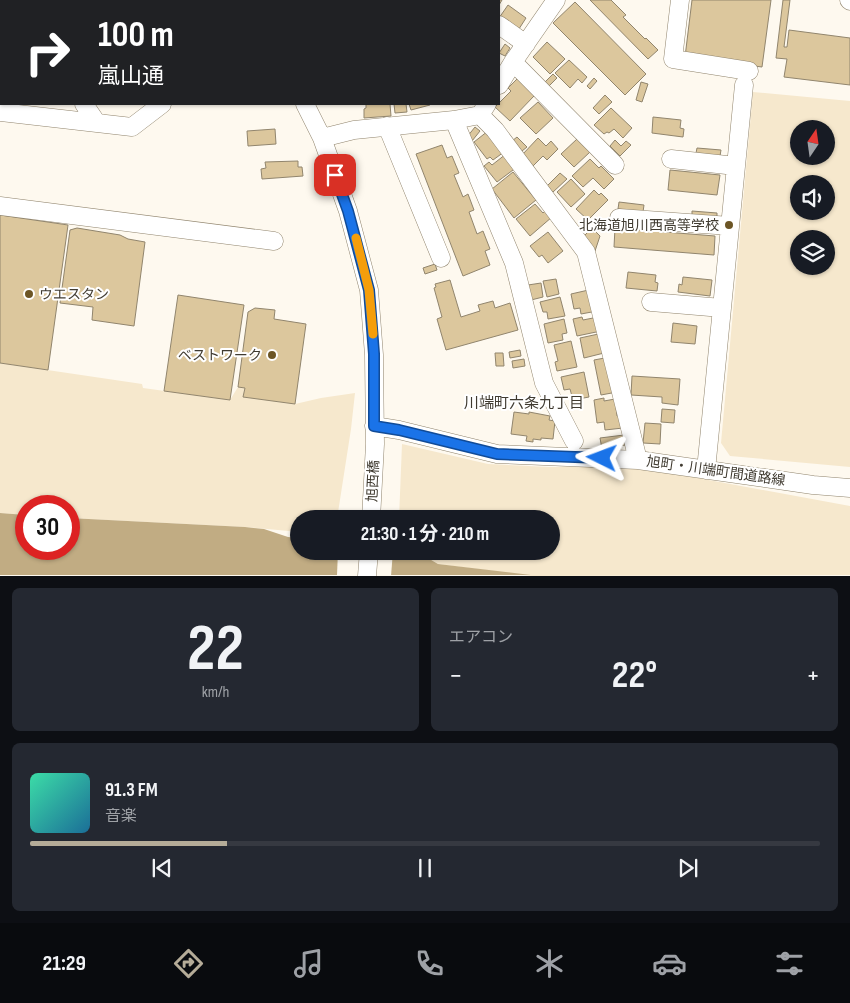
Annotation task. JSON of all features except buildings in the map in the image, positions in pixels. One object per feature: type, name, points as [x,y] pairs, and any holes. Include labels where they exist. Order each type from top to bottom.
[{"type":"street","points":[[500,83],[556,0]]},
{"type":"street","points":[[680,0],[673,59],[746,78],[706,470]]},
{"type":"street","points":[[500,26],[526,44]]},
{"type":"street","points":[[513,62],[615,165]]},
{"type":"street","points":[[85,105],[97,123]]},
{"type":"street","points":[[0,112],[132,127],[161,105]]},
{"type":"street","name":"旭西橋","points":[[306,105],[322,138],[348,211],[369,290],[374,354],[371,510]]},
{"type":"street","points":[[322,138],[354,130],[454,120],[484,109],[495,130],[586,252],[638,460]]},
{"type":"street","points":[[454,120],[514,263],[544,383],[574,441]]},
{"type":"street","points":[[387,126],[441,258]]},
{"type":"street","points":[[671,159],[736,166]]},
{"type":"street","points":[[0,206],[274,241]]},
{"type":"street","points":[[620,218],[730,226]]},
{"type":"street","points":[[651,302],[722,308]]},
{"type":"street","name":"旭町・川端町間道路線","points":[[374,435],[399,430],[497,454],[638,460],[813,485],[850,488]]},
{"type":"street","points":[[367,576],[368,560]]},
{"type":"shaded area","points":[[753,92],[850,101],[850,467],[730,456],[721,443]]},
{"type":"shaded area","points":[[0,363],[142,384],[143,388],[230,400],[238,387],[245,388],[244,397],[295,404],[355,393],[338,510],[290,510],[290,531],[80,519],[80,495],[15,495],[15,514],[0,513]]},
{"type":"shaded area","points":[[402,444],[488,464],[549,467],[633,466],[850,506],[850,575],[531,576],[438,564],[431,560],[560,560],[560,510],[399,510]]},
{"type":"shaded area","points":[[0,513],[15,514],[15,560],[80,560],[80,519],[264,529],[290,537],[290,560],[431,560],[438,564],[531,575],[0,575]]},
{"type":"pier","points":[[338,560],[392,560],[391,576],[337,575]]},
{"type":"slow traffic","points":[[356,238],[369,290],[373,334]]},
{"type":"place","name":"北海道旭川西高等学校","points":[[729,225]]},
{"type":"place","name":"ウエスタン","points":[[29,294]]},
{"type":"place","name":"ベストワーク","points":[[272,355]]},
{"type":"district","name":"川端町六条九丁目","points":[[524,403]]},
{"type":"route","points":[[335,175],[348,211],[369,290],[374,354],[374,426],[399,430],[497,454],[602,458]]}]
